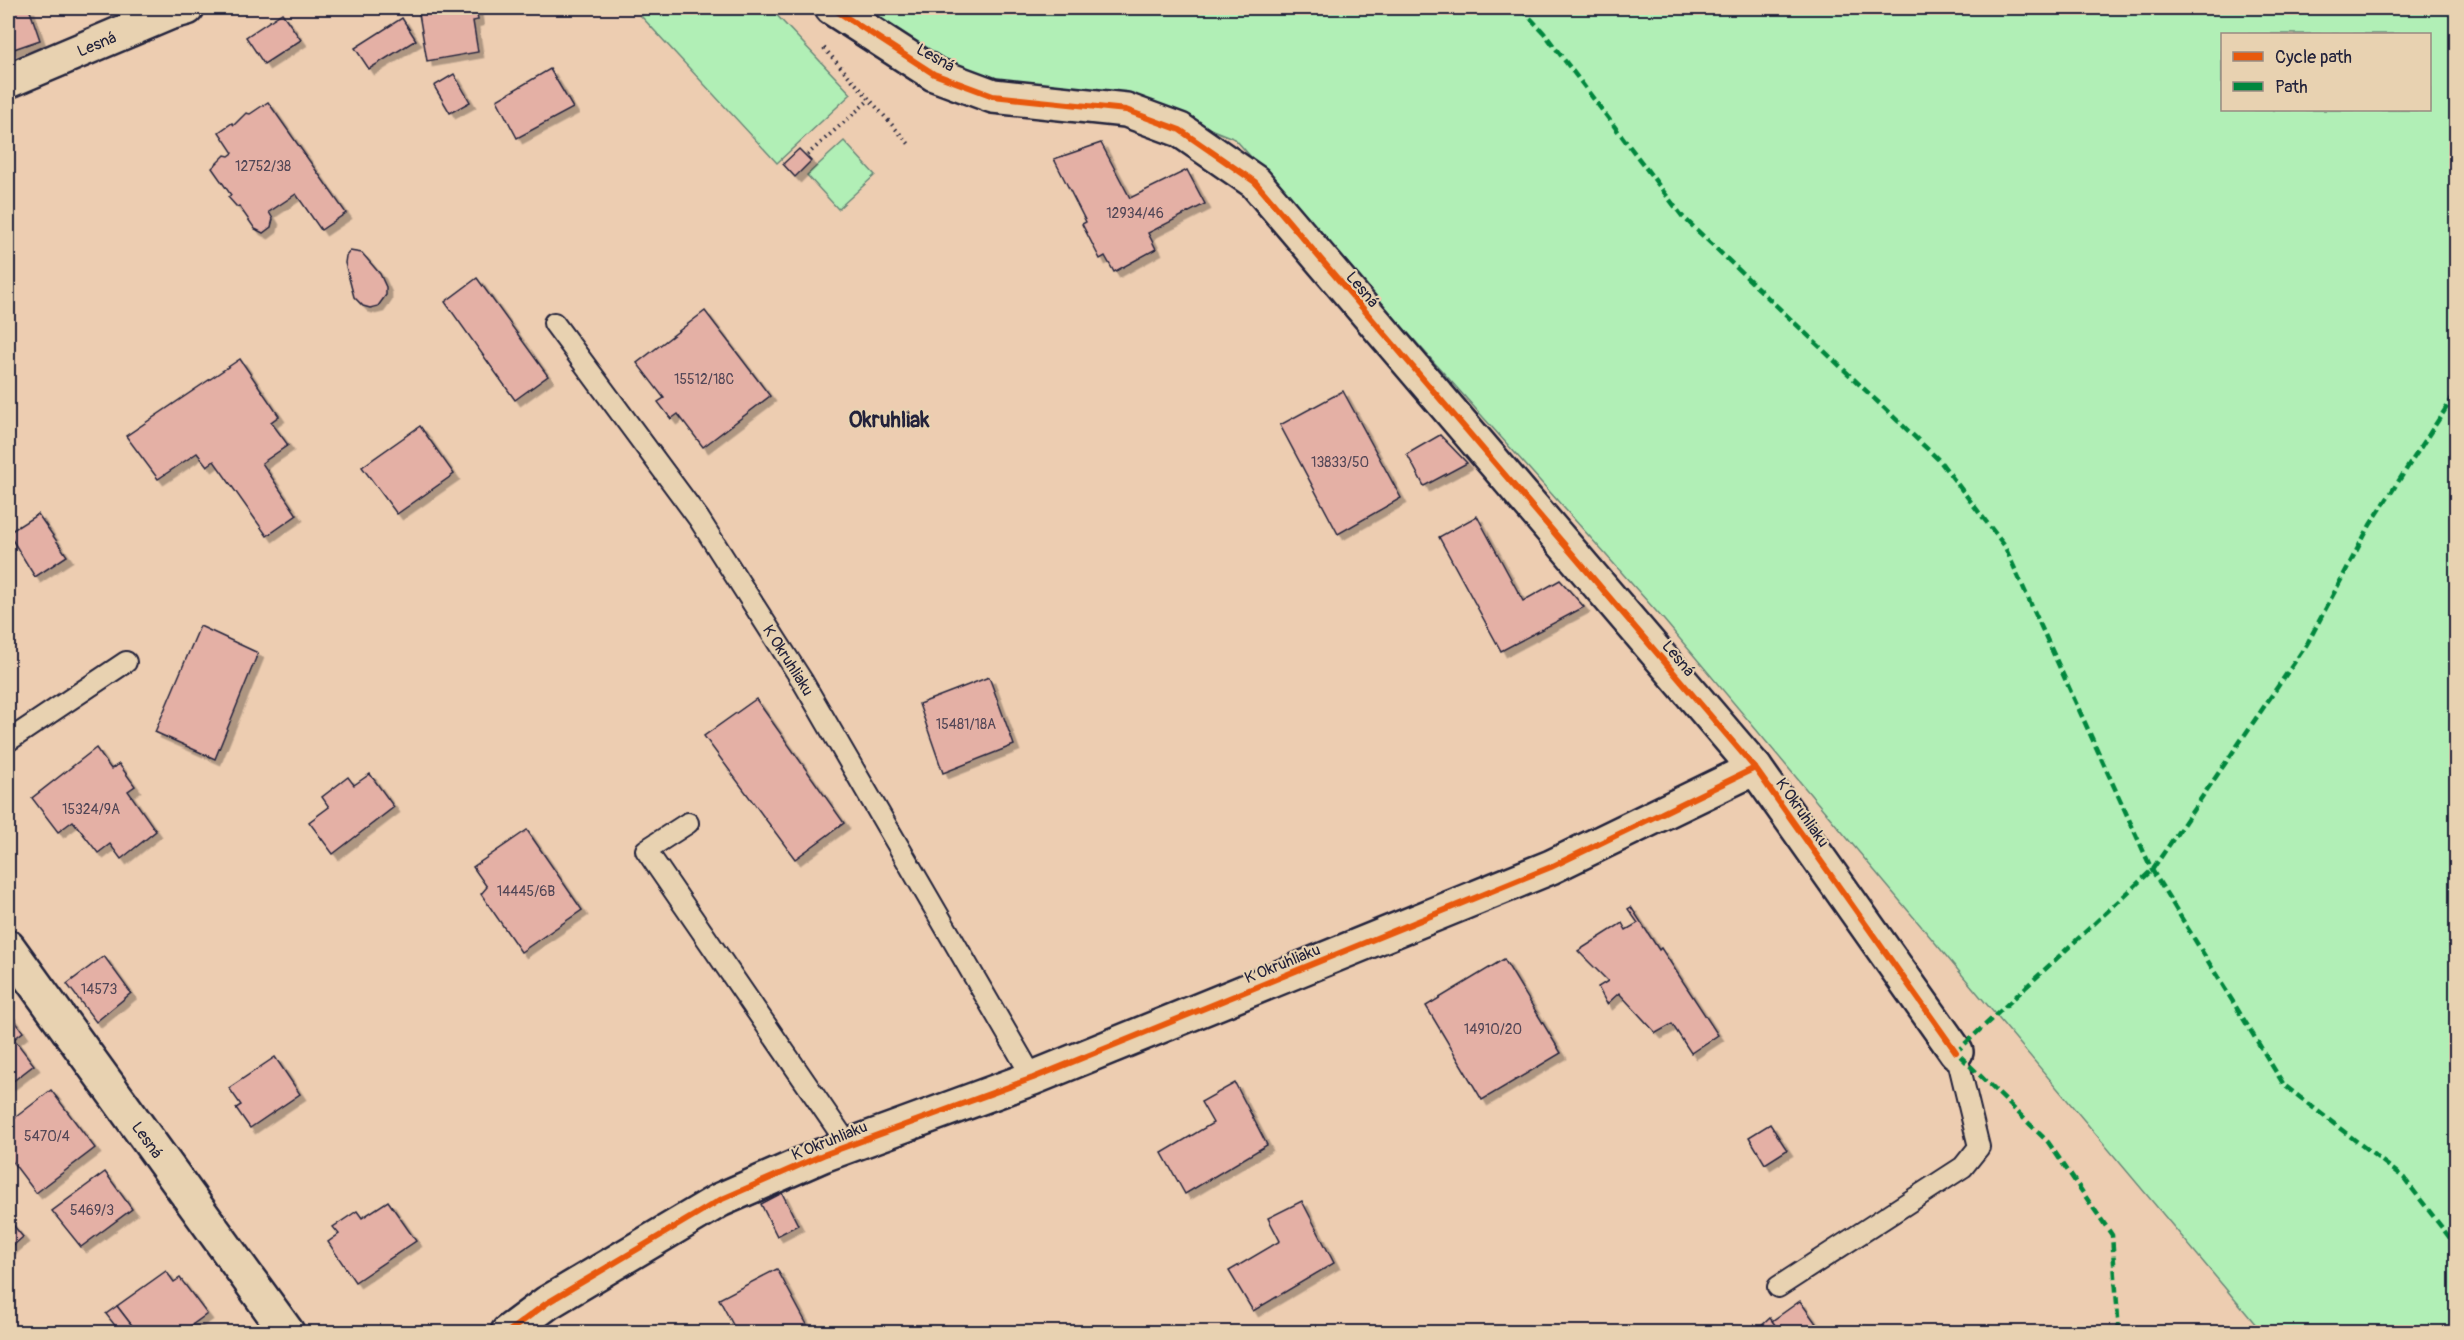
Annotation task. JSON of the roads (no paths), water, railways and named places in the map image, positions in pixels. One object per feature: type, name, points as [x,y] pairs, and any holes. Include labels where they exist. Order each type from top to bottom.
[{"type":"street","name":"Lesná","points":[[8,81],[169,13],[187,8]]},
{"type":"street","name":"Lesná","points":[[832,8],[934,75],[993,96],[1126,110],[1180,130],[1255,182],[1755,768]]},
{"type":"street","name":"K Okruhliaku","points":[[508,1332],[547,1303],[720,1200],[849,1146],[1033,1078],[1551,867],[1755,768],[1956,1052]]},
{"type":"street","name":"Lesná","points":[[8,947],[287,1332]]},
{"type":"lane","name":"K Okruhliaku","points":[[554,323],[699,519],[803,682],[1033,1078]]},
{"type":"lane","points":[[8,741],[126,662]]},
{"type":"lane","name":"K Okruhliaku","points":[[688,823],[646,850],[849,1146]]},
{"type":"lane","name":"K Okruhliaku","points":[[1778,1287],[1963,1167],[1979,1148],[1956,1052]]},
{"type":"district","name":"Okruhliak","points":[[889,419]]}]
